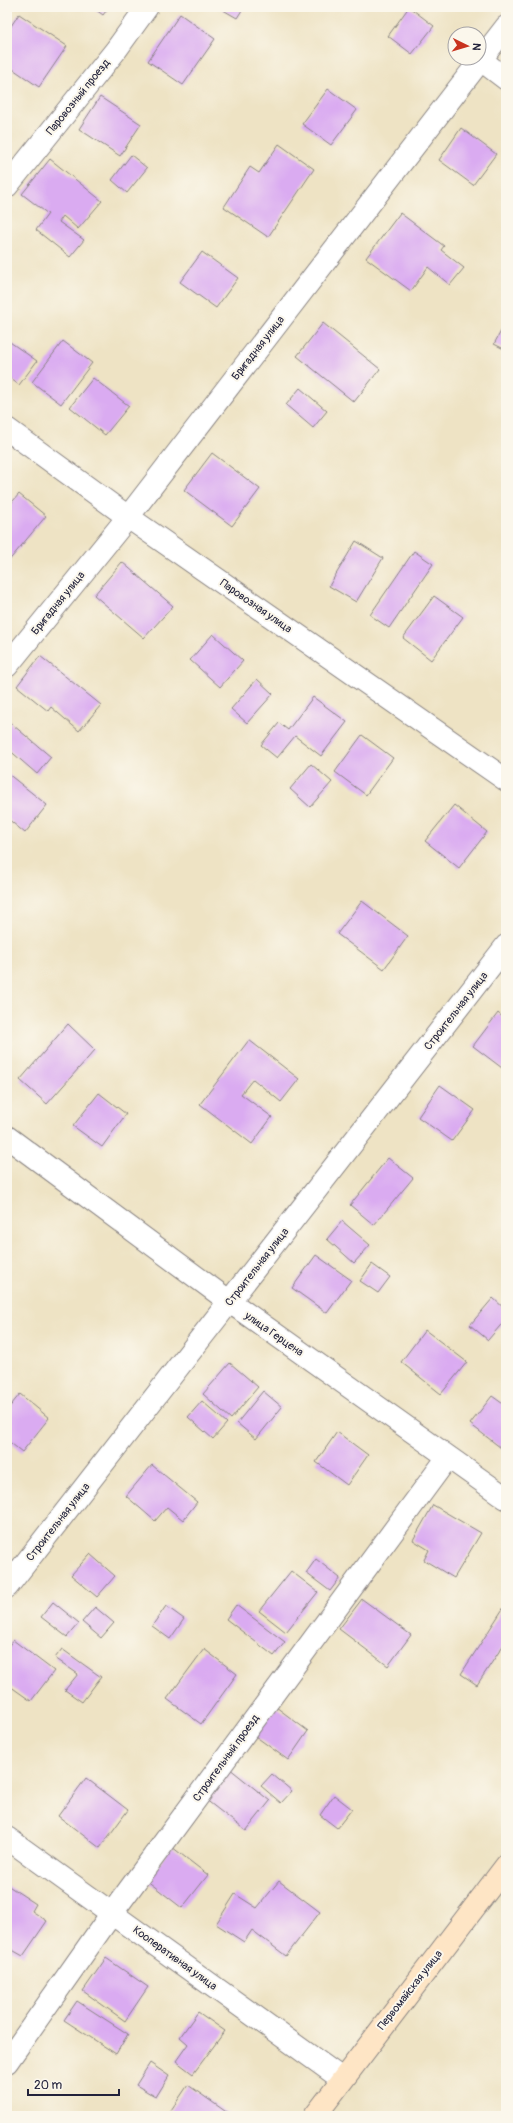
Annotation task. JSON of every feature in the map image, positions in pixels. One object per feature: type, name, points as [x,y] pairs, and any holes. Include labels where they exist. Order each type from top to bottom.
[{"type":"street","name":"Паровозный проезд","points":[[7,186],[116,50],[147,7]]},
{"type":"street","name":"Бригадная улица","points":[[487,52],[506,27]]},
{"type":"street","points":[[487,65],[506,79]]},
{"type":"street","name":"Бригадная улица","points":[[7,666],[128,517],[476,66]]},
{"type":"street","name":"Паровозная улица","points":[[7,429],[128,517],[506,780]]},
{"type":"street","name":"Строительная улица","points":[[7,1587],[506,946]]},
{"type":"street","name":"улица Герцена","points":[[7,1137],[230,1302],[506,1498]]},
{"type":"street","name":"Строительный проезд","points":[[7,2062],[112,1913],[448,1457]]},
{"type":"street","name":"Кооперативная улица","points":[[7,1838],[342,2078]]},
{"type":"street","name":"Первомайская улица","points":[[315,2116],[342,2078],[506,1866]]},
{"type":"building","points":[[92,7],[109,7],[103,15]]},
{"type":"building","points":[[218,7],[244,7],[237,18]]},
{"type":"building","points":[[409,7],[434,26],[412,54],[388,36]]},
{"type":"building","points":[[19,14],[67,46],[39,87],[7,65],[7,32]]},
{"type":"building","points":[[180,14],[215,39],[183,85],[148,61]]},
{"type":"building","points":[[328,89],[357,110],[331,145],[302,124]]},
{"type":"building","points":[[100,97],[141,124],[120,156],[79,129]]},
{"type":"building","points":[[461,128],[496,154],[473,185],[439,160]]},
{"type":"building","points":[[279,144],[314,169],[268,237],[224,207],[250,167],[259,173]]},
{"type":"building","points":[[131,155],[147,168],[127,193],[112,180]]},
{"type":"building","points":[[50,159],[102,201],[78,229],[63,216],[59,222],[84,240],[70,257],[36,230],[48,214],[22,194]]},
{"type":"building","points":[[400,213],[444,246],[441,250],[464,268],[450,285],[428,267],[411,291],[366,258]]},
{"type":"building","points":[[202,252],[238,278],[216,308],[180,282]]},
{"type":"building","points":[[506,322],[506,350],[494,344]]},
{"type":"building","points":[[323,323],[380,369],[354,402],[297,356]]},
{"type":"building","points":[[7,340],[37,361],[19,385],[7,376]]},
{"type":"building","points":[[63,341],[92,363],[61,404],[32,382]]},
{"type":"building","points":[[93,378],[129,406],[105,435],[70,407]]},
{"type":"building","points":[[300,388],[327,411],[313,428],[286,405]]},
{"type":"building","points":[[212,453],[260,489],[232,526],[184,490]]},
{"type":"building","points":[[19,494],[46,516],[7,563],[7,508]]},
{"type":"building","points":[[356,541],[383,558],[356,602],[329,586]]},
{"type":"building","points":[[414,551],[433,564],[389,628],[370,615]]},
{"type":"building","points":[[122,562],[173,606],[144,638],[94,595]]},
{"type":"building","points":[[434,596],[463,617],[431,660],[403,638]]},
{"type":"building","points":[[213,634],[243,661],[220,687],[190,660]]},
{"type":"building","points":[[40,656],[101,705],[79,731],[51,707],[48,711],[17,686]]},
{"type":"building","points":[[257,679],[273,694],[247,723],[231,709]]},
{"type":"building","points":[[313,697],[347,722],[321,756],[295,736],[277,758],[261,745],[279,723],[288,730]]},
{"type":"building","points":[[7,720],[51,757],[37,774],[7,748]]},
{"type":"building","points":[[362,735],[393,758],[366,795],[335,772]]},
{"type":"building","points":[[311,764],[332,782],[310,807],[290,789]]},
{"type":"building","points":[[7,773],[47,805],[25,833],[7,818]]},
{"type":"building","points":[[454,805],[487,832],[459,868],[425,841]]},
{"type":"building","points":[[362,901],[408,936],[384,969],[337,934]]},
{"type":"building","points":[[498,1013],[506,1020],[506,1071],[473,1046]]},
{"type":"building","points":[[68,1024],[95,1050],[47,1104],[20,1080]]},
{"type":"building","points":[[249,1040],[299,1079],[281,1102],[253,1079],[241,1094],[272,1117],[252,1144],[200,1104]]},
{"type":"building","points":[[440,1085],[475,1110],[452,1141],[418,1117]]},
{"type":"building","points":[[99,1093],[126,1114],[102,1147],[73,1126]]},
{"type":"building","points":[[388,1158],[413,1178],[374,1225],[350,1205]]},
{"type":"building","points":[[342,1221],[370,1245],[354,1263],[327,1239]]},
{"type":"building","points":[[316,1255],[351,1280],[327,1313],[292,1288]]},
{"type":"building","points":[[372,1264],[390,1277],[378,1293],[360,1281]]},
{"type":"building","points":[[493,1298],[506,1310],[506,1319],[488,1340],[470,1325]]},
{"type":"building","points":[[425,1330],[467,1362],[441,1394],[401,1362]]},
{"type":"building","points":[[230,1363],[258,1387],[231,1419],[203,1394]]},
{"type":"building","points":[[263,1391],[282,1407],[256,1439],[237,1423]]},
{"type":"building","points":[[20,1394],[49,1418],[22,1452],[7,1440],[7,1410]]},
{"type":"building","points":[[492,1396],[506,1406],[505,1451],[470,1424]]},
{"type":"building","points":[[202,1401],[227,1423],[213,1439],[188,1417]]},
{"type":"building","points":[[337,1432],[368,1455],[347,1485],[316,1462]]},
{"type":"building","points":[[152,1465],[197,1502],[183,1520],[167,1507],[155,1521],[126,1496]]},
{"type":"building","points":[[433,1505],[481,1533],[454,1578],[424,1560],[429,1550],[413,1540]]},
{"type":"building","points":[[90,1554],[115,1576],[97,1597],[71,1575]]},
{"type":"building","points":[[316,1559],[340,1578],[330,1591],[306,1573]]},
{"type":"building","points":[[291,1571],[318,1592],[286,1632],[259,1611]]},
{"type":"building","points":[[362,1599],[411,1635],[388,1666],[339,1629]]},
{"type":"building","points":[[53,1602],[79,1623],[67,1637],[41,1617]]},
{"type":"building","points":[[506,1604],[506,1641],[477,1685],[461,1674]]},
{"type":"building","points":[[236,1605],[285,1642],[274,1656],[226,1619]]},
{"type":"building","points":[[166,1606],[184,1619],[170,1639],[152,1626]]},
{"type":"building","points":[[95,1607],[114,1623],[101,1638],[82,1622]]},
{"type":"building","points":[[13,1640],[54,1671],[31,1701],[7,1684],[7,1648]]},
{"type":"building","points":[[62,1649],[101,1677],[82,1702],[65,1690],[78,1674],[55,1658]]},
{"type":"building","points":[[204,1649],[237,1674],[201,1724],[167,1699]]},
{"type":"building","points":[[276,1707],[308,1731],[288,1760],[255,1736]]},
{"type":"building","points":[[229,1768],[270,1801],[246,1831],[205,1799]]},
{"type":"building","points":[[272,1774],[292,1791],[281,1803],[261,1786]]},
{"type":"building","points":[[86,1778],[128,1810],[100,1848],[58,1816]]},
{"type":"building","points":[[334,1795],[352,1809],[337,1828],[320,1815]]},
{"type":"building","points":[[172,1847],[208,1875],[182,1908],[146,1880]]},
{"type":"building","points":[[279,1881],[320,1912],[286,1956],[252,1930],[244,1942],[216,1924],[235,1894],[257,1908]]},
{"type":"building","points":[[7,1885],[36,1904],[32,1911],[47,1921],[23,1956],[7,1947]]},
{"type":"building","points":[[106,1958],[148,1987],[125,2021],[83,1991]]},
{"type":"building","points":[[77,2001],[128,2034],[116,2054],[64,2020]]},
{"type":"building","points":[[198,2012],[225,2031],[193,2074],[176,2061],[188,2044],[180,2037]]},
{"type":"building","points":[[150,2063],[169,2076],[156,2097],[136,2085]]},
{"type":"building","points":[[188,2085],[232,2116],[167,2116]]}]
